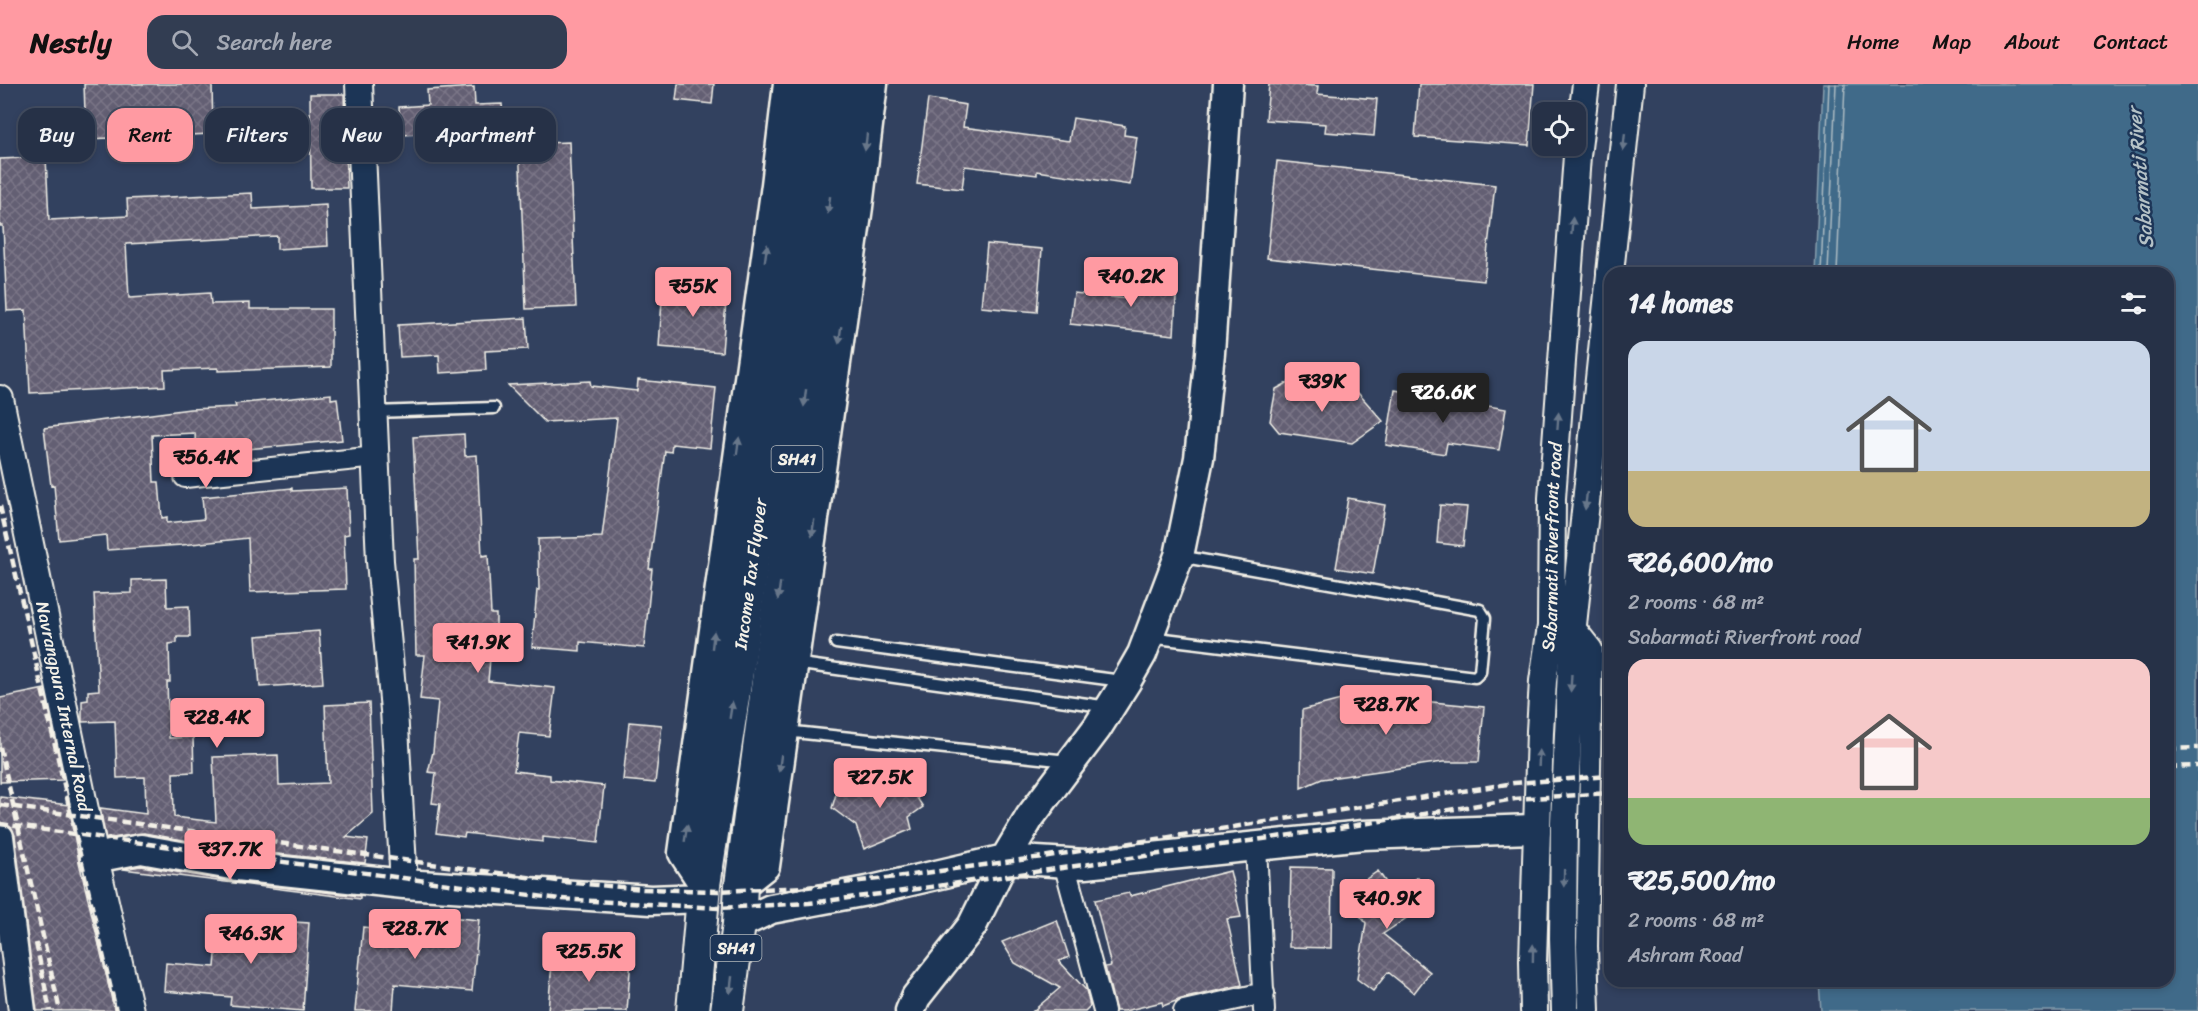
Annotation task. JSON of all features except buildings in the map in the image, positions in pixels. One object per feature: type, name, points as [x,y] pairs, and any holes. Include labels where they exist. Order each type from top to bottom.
[{"type":"main road","points":[[95,858],[141,849],[237,866],[404,884],[651,900],[703,892],[683,853],[788,84]]},
{"type":"main road","name":"Income Tax Flyover","points":[[693,1011],[703,892],[740,652],[788,296],[813,84]]},
{"type":"main road","name":"Income Tax Flyover","points":[[741,885],[805,404],[844,84]]},
{"type":"main road","points":[[741,885],[765,866],[873,84]]},
{"type":"main road","points":[[910,1011],[916,997],[972,926],[1005,859],[1030,817],[1097,728],[1126,682],[1142,654],[1179,556],[1199,458],[1210,353],[1228,84]]},
{"type":"main road","points":[[739,924],[771,909],[872,890],[1005,859],[1085,864],[1363,835],[1536,829]]},
{"type":"main road","name":"SH41","points":[[727,1011],[739,924],[741,885]]},
{"type":"street","points":[[358,84],[380,561],[394,710],[404,884]]},
{"type":"street","name":"Sabarmati Riverfront road","points":[[1534,1011],[1536,829],[1543,681],[1551,626],[1552,498],[1577,156],[1586,84]]},
{"type":"street","name":"Sabarmati Riverfront road","points":[[1611,267],[1630,84]]},
{"type":"street","name":"Sabarmati Riverfront road","points":[[1565,1011],[1564,822],[1573,625],[1604,331]]},
{"type":"street","name":"Navrangpura Internal Road","points":[[0,399],[95,858],[130,1011]]},
{"type":"street","points":[[185,477],[376,457]]},
{"type":"street","points":[[1573,625],[1592,649],[1587,946],[1589,1011]]},
{"type":"street","points":[[0,837],[22,1011]]},
{"type":"street","points":[[1184,1011],[1264,1002],[1256,846]]},
{"type":"street","points":[[1064,863],[1104,1011]]},
{"type":"lane","points":[[374,412],[494,408]]},
{"type":"lane","points":[[1148,637],[1475,677],[1480,672],[1485,618],[1480,610],[1179,556]]},
{"type":"lane","points":[[836,644],[1126,682]]},
{"type":"lane","points":[[794,663],[1110,707]]},
{"type":"lane","points":[[784,730],[1071,762]]},
{"type":"water","name":"Sabarmati River","points":[[1823,84],[2198,84],[2198,1011],[1821,1011],[1819,987],[2174,987],[2174,267],[1815,267]]},
{"type":"railway","points":[[0,506],[116,1011]]},
{"type":"railway","points":[[0,747],[60,1011]]},
{"type":"railway","points":[[2174,749],[2198,748]]},
{"type":"railway","points":[[2174,767],[2198,766]]},
{"type":"railway","points":[[0,805],[564,882],[643,889],[718,891],[807,887],[896,877],[1042,857],[1514,783],[1604,776]]},
{"type":"railway","points":[[0,824],[560,899],[718,908],[809,903],[896,892],[1339,828],[1515,799],[1604,793]]},
{"type":"railway","points":[[36,943],[50,1011]]}]
